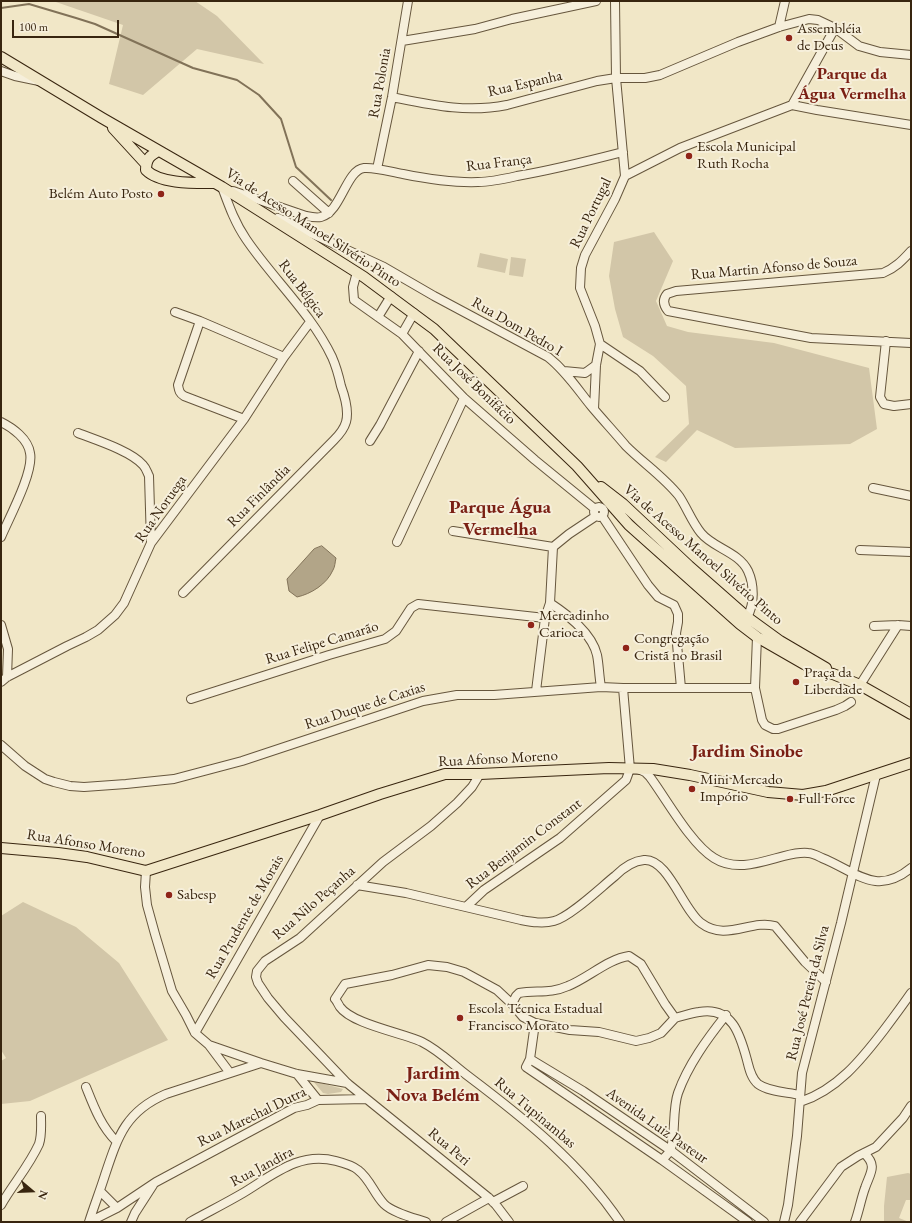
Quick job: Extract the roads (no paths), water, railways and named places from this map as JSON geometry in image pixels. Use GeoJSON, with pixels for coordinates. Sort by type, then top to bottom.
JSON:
{"type":"FeatureCollection","features":[{"type":"Feature","properties":{"kind":"main road","name":"Via de Acesso Manoel Silvério Pinto"},"geometry":{"type":"LineString","coordinates":[[1,57],[219,185],[253,208],[357,272],[414,313],[434,328],[576,466],[605,510],[689,566],[747,617],[780,641],[822,665],[833,674]]}},
{"type":"Feature","properties":{"kind":"main road"},"geometry":{"type":"LineString","coordinates":[[108,121],[146,164]]}},
{"type":"Feature","properties":{"kind":"main road"},"geometry":{"type":"LineString","coordinates":[[159,151],[152,154],[148,158],[146,170],[151,175],[156,177],[219,185]]}},
{"type":"Feature","properties":{"kind":"main road","name":"Via de Acesso Manoel Silvério Pinto"},"geometry":{"type":"LineString","coordinates":[[576,466],[605,510],[629,525],[740,624],[757,637],[804,664],[860,685],[911,714]]}},
{"type":"Feature","properties":{"kind":"main road"},"geometry":{"type":"LineString","coordinates":[[714,600],[741,619],[744,620],[747,617]]}},
{"type":"Feature","properties":{"kind":"main road","name":"Rua Afonso Moreno"},"geometry":{"type":"LineString","coordinates":[[1,848],[52,852],[87,857],[146,871],[445,774],[480,774],[609,768],[634,769],[668,771],[768,792],[803,795],[826,791],[911,763]]}},
{"type":"Feature","properties":{"kind":"street","name":"Rua Polonia"},"geometry":{"type":"LineString","coordinates":[[377,169],[392,97],[408,1]]}},
{"type":"Feature","properties":{"kind":"street"},"geometry":{"type":"LineString","coordinates":[[402,41],[475,29],[512,19],[596,1]]}},
{"type":"Feature","properties":{"kind":"street","name":"Rua Portugal"},"geometry":{"type":"LineString","coordinates":[[594,409],[596,365],[600,344],[595,326],[580,288],[585,256],[615,200],[625,176],[616,78],[615,1]]}},
{"type":"Feature","properties":{"kind":"street"},"geometry":{"type":"LineString","coordinates":[[780,27],[785,1]]}},
{"type":"Feature","properties":{"kind":"street","name":"Rua Espanha"},"geometry":{"type":"LineString","coordinates":[[392,97],[464,109],[495,107],[597,81],[616,78],[644,78],[660,75],[738,42],[809,18],[818,20],[835,28],[859,46],[880,52],[911,55]]}},
{"type":"Feature","properties":{"kind":"street"},"geometry":{"type":"LineString","coordinates":[[792,104],[835,28]]}},
{"type":"Feature","properties":{"kind":"street"},"geometry":{"type":"LineString","coordinates":[[1,71],[15,76],[40,81]]}},
{"type":"Feature","properties":{"kind":"street"},"geometry":{"type":"LineString","coordinates":[[625,176],[680,148],[792,104],[818,110],[911,125]]}},
{"type":"Feature","properties":{"kind":"street","name":"Rua França"},"geometry":{"type":"LineString","coordinates":[[377,169],[439,180],[479,182],[540,172],[623,152]]}},
{"type":"Feature","properties":{"kind":"street"},"geometry":{"type":"LineString","coordinates":[[219,185],[306,216],[322,217],[329,213],[337,203],[357,171],[362,168],[377,169]]}},
{"type":"Feature","properties":{"kind":"street"},"geometry":{"type":"LineString","coordinates":[[293,180],[329,213]]}},
{"type":"Feature","properties":{"kind":"street","name":"Rua Bélgica"},"geometry":{"type":"LineString","coordinates":[[219,185],[232,214],[246,239],[310,322],[326,346],[333,359],[344,393],[347,413]]}},
{"type":"Feature","properties":{"kind":"street","name":"Rua Dom Pedro I"},"geometry":{"type":"LineString","coordinates":[[253,208],[332,242],[384,267],[434,296],[548,357],[564,370],[594,409],[628,447],[674,491],[700,532],[707,539],[727,551],[744,565],[750,578],[753,603],[747,617]]}},
{"type":"Feature","properties":{"kind":"street","name":"Rua Martin Afonso de Souza"},"geometry":{"type":"LineString","coordinates":[[886,341],[818,339],[722,322],[668,311],[665,307],[664,301],[667,294],[676,291],[883,272],[891,270],[911,251]]}},
{"type":"Feature","properties":{"kind":"street","name":"Rua José Bonifácio"},"geometry":{"type":"LineString","coordinates":[[357,272],[353,286],[354,300],[402,334],[464,398],[541,466],[605,510],[648,585],[658,597],[674,605],[678,614],[676,633],[681,688]]}},
{"type":"Feature","properties":{"kind":"street"},"geometry":{"type":"LineString","coordinates":[[378,317],[391,296]]}},
{"type":"Feature","properties":{"kind":"street"},"geometry":{"type":"LineString","coordinates":[[175,312],[200,321],[284,357]]}},
{"type":"Feature","properties":{"kind":"street"},"geometry":{"type":"LineString","coordinates":[[402,334],[414,313]]}},
{"type":"Feature","properties":{"kind":"street"},"geometry":{"type":"LineString","coordinates":[[200,321],[178,385],[178,390],[184,396],[244,419]]}},
{"type":"Feature","properties":{"kind":"street","name":"Rua Noruega"},"geometry":{"type":"LineString","coordinates":[[4,679],[86,637],[115,615],[124,602],[151,543],[244,419],[284,357],[310,322]]}},
{"type":"Feature","properties":{"kind":"street"},"geometry":{"type":"LineString","coordinates":[[911,343],[886,341],[879,392],[884,404],[911,404]]}},
{"type":"Feature","properties":{"kind":"street"},"geometry":{"type":"LineString","coordinates":[[600,344],[640,371],[665,397]]}},
{"type":"Feature","properties":{"kind":"street"},"geometry":{"type":"LineString","coordinates":[[370,441],[419,351]]}},
{"type":"Feature","properties":{"kind":"street"},"geometry":{"type":"LineString","coordinates":[[564,370],[585,373],[596,365]]}},
{"type":"Feature","properties":{"kind":"street"},"geometry":{"type":"LineString","coordinates":[[397,542],[464,398]]}},
{"type":"Feature","properties":{"kind":"street","name":"Rua Finlândia"},"geometry":{"type":"LineString","coordinates":[[183,593],[334,440],[342,431],[346,423],[347,413]]}},
{"type":"Feature","properties":{"kind":"street"},"geometry":{"type":"LineString","coordinates":[[1,422],[16,432],[23,439],[30,452],[31,461],[14,510],[1,537]]}},
{"type":"Feature","properties":{"kind":"street"},"geometry":{"type":"LineString","coordinates":[[78,433],[131,456],[146,468],[149,476],[151,543]]}},
{"type":"Feature","properties":{"kind":"street"},"geometry":{"type":"LineString","coordinates":[[873,488],[911,496]]}},
{"type":"Feature","properties":{"kind":"street"},"geometry":{"type":"LineString","coordinates":[[536,692],[545,618],[550,603],[553,547],[569,534],[605,510]]}},
{"type":"Feature","properties":{"kind":"street"},"geometry":{"type":"LineString","coordinates":[[453,531],[553,547]]}},
{"type":"Feature","properties":{"kind":"street"},"geometry":{"type":"LineString","coordinates":[[860,550],[911,552]]}},
{"type":"Feature","properties":{"kind":"street"},"geometry":{"type":"LineString","coordinates":[[550,603],[564,612],[587,636],[597,655],[601,687]]}},
{"type":"Feature","properties":{"kind":"street","name":"Rua Felipe Camarão"},"geometry":{"type":"LineString","coordinates":[[191,699],[329,655],[385,639],[396,632],[411,608],[418,604],[545,618]]}},
{"type":"Feature","properties":{"kind":"street"},"geometry":{"type":"LineString","coordinates":[[1,625],[4,647],[4,679]]}},
{"type":"Feature","properties":{"kind":"street"},"geometry":{"type":"LineString","coordinates":[[860,685],[898,625]]}},
{"type":"Feature","properties":{"kind":"street"},"geometry":{"type":"LineString","coordinates":[[874,626],[911,626]]}},
{"type":"Feature","properties":{"kind":"street"},"geometry":{"type":"LineString","coordinates":[[757,637],[755,688],[762,720],[765,725],[773,729],[778,729],[836,710],[851,702]]}},
{"type":"Feature","properties":{"kind":"street","name":"Rua Duque de Caxias"},"geometry":{"type":"LineString","coordinates":[[1,745],[25,766],[45,779],[54,782],[70,786],[84,787],[126,784],[174,779],[235,763],[423,701],[457,696],[494,695],[601,687],[755,688]]}},
{"type":"Feature","properties":{"kind":"street"},"geometry":{"type":"LineString","coordinates":[[624,688],[634,769],[644,772],[650,777],[696,841],[715,859],[728,864],[742,866],[796,853],[809,853],[827,860],[864,879],[882,882],[896,877],[911,868]]}},
{"type":"Feature","properties":{"kind":"street","name":"Rua Benjamin Constant"},"geometry":{"type":"LineString","coordinates":[[467,906],[484,890],[560,838],[626,780],[634,769]]}},
{"type":"Feature","properties":{"kind":"street","name":"Rua Nilo Peçanha"},"geometry":{"type":"LineString","coordinates":[[366,1099],[347,1082],[284,1017],[258,983],[257,971],[265,961],[300,938],[383,862],[431,826],[457,803],[472,787],[480,774]]}},
{"type":"Feature","properties":{"kind":"street","name":"Rua José Pereira da Silva"},"geometry":{"type":"LineString","coordinates":[[783,1222],[788,1206],[798,1136],[802,1073],[853,874],[876,775]]}},
{"type":"Feature","properties":{"kind":"street","name":"Rua Prudente de Morais"},"geometry":{"type":"LineString","coordinates":[[195,1033],[320,815]]}},
{"type":"Feature","properties":{"kind":"street"},"geometry":{"type":"LineString","coordinates":[[357,885],[406,892],[521,920],[537,923],[552,922],[570,913],[622,869],[644,860],[653,862],[665,872],[686,904],[702,924],[714,929],[726,931],[765,925],[775,926],[805,962],[826,982]]}},
{"type":"Feature","properties":{"kind":"street"},"geometry":{"type":"LineString","coordinates":[[146,871],[145,887],[147,905],[172,992],[195,1033],[209,1045],[230,1074]]}},
{"type":"Feature","properties":{"kind":"street"},"geometry":{"type":"LineString","coordinates":[[675,1018],[641,964],[629,956],[620,957],[581,980],[559,990],[519,993],[512,1004],[523,1017],[535,1023],[570,1030],[599,1032],[636,1040],[649,1038],[661,1033],[675,1018],[700,1011],[726,1015],[732,1022],[737,1032],[754,1080],[767,1088],[800,1098],[811,1098],[824,1091],[850,1072],[911,993]]}},
{"type":"Feature","properties":{"kind":"street","name":"Rua Tupinambas"},"geometry":{"type":"LineString","coordinates":[[512,1004],[497,990],[464,972],[447,967],[428,965],[392,975],[345,984],[335,998],[342,1009],[356,1018],[386,1031],[422,1042],[446,1057],[545,1137],[593,1185],[620,1222]]}},
{"type":"Feature","properties":{"kind":"street"},"geometry":{"type":"LineString","coordinates":[[662,1160],[670,1150],[677,1095],[685,1077],[709,1037],[726,1015]]}},
{"type":"Feature","properties":{"kind":"street"},"geometry":{"type":"LineString","coordinates":[[530,1059],[535,1023]]}},
{"type":"Feature","properties":{"kind":"street"},"geometry":{"type":"LineString","coordinates":[[209,1045],[297,1074],[347,1082]]}},
{"type":"Feature","properties":{"kind":"street","name":"Avenida Luiz Pasteur"},"geometry":{"type":"LineString","coordinates":[[748,1222],[662,1160],[526,1067],[530,1059],[583,1091],[670,1150],[764,1222]]}},
{"type":"Feature","properties":{"kind":"street"},"geometry":{"type":"LineString","coordinates":[[89,1222],[116,1141],[126,1124],[134,1115],[154,1100],[261,1063]]}},
{"type":"Feature","properties":{"kind":"street"},"geometry":{"type":"LineString","coordinates":[[297,1074],[318,1100]]}},
{"type":"Feature","properties":{"kind":"street"},"geometry":{"type":"LineString","coordinates":[[86,1087],[96,1113],[103,1126],[116,1141]]}},
{"type":"Feature","properties":{"kind":"street","name":"Rua Marechal Dutra"},"geometry":{"type":"LineString","coordinates":[[89,1222],[117,1208],[156,1182],[294,1108],[308,1105],[318,1100],[366,1099]]}},
{"type":"Feature","properties":{"kind":"street","name":"Rua Peri"},"geometry":{"type":"LineString","coordinates":[[366,1099],[414,1136],[491,1200],[510,1222]]}},
{"type":"Feature","properties":{"kind":"street"},"geometry":{"type":"LineString","coordinates":[[783,1222],[802,1219],[841,1167],[864,1153],[876,1148],[903,1118],[911,1106]]}},
{"type":"Feature","properties":{"kind":"street"},"geometry":{"type":"LineString","coordinates":[[1,1205],[3,1195],[24,1170],[39,1143],[42,1129],[41,1116]]}},
{"type":"Feature","properties":{"kind":"street"},"geometry":{"type":"LineString","coordinates":[[855,1222],[865,1187],[872,1175],[870,1158],[864,1153]]}},
{"type":"Feature","properties":{"kind":"street","name":"Rua Jandira"},"geometry":{"type":"LineString","coordinates":[[190,1222],[243,1193],[291,1164],[317,1158],[346,1163],[356,1168],[364,1174],[384,1205],[426,1222]]}},
{"type":"Feature","properties":{"kind":"street"},"geometry":{"type":"LineString","coordinates":[[131,1222],[135,1213],[156,1182]]}},
{"type":"Feature","properties":{"kind":"street"},"geometry":{"type":"LineString","coordinates":[[446,1222],[524,1186]]}},
{"type":"Feature","properties":{"kind":"street"},"geometry":{"type":"LineString","coordinates":[[100,1191],[117,1208]]}},
{"type":"Feature","properties":{"kind":"waterway"},"geometry":{"type":"LineString","coordinates":[[1,8],[29,4],[76,18],[95,24],[193,68],[237,80],[259,95],[281,119],[296,167],[331,200]]}},
{"type":"Feature","properties":{"kind":"place","name":"Assembléia de Deus"},"geometry":{"type":"Point","coordinates":[789,38]}},
{"type":"Feature","properties":{"kind":"place","name":"Escola Municipal Ruth Rocha"},"geometry":{"type":"Point","coordinates":[689,156]}},
{"type":"Feature","properties":{"kind":"place","name":"Belém Auto Posto"},"geometry":{"type":"Point","coordinates":[161,194]}},
{"type":"Feature","properties":{"kind":"place","name":"Mercadinho Carioca"},"geometry":{"type":"Point","coordinates":[531,625]}},
{"type":"Feature","properties":{"kind":"place","name":"Congregação Cristã no Brasil"},"geometry":{"type":"Point","coordinates":[626,648]}},
{"type":"Feature","properties":{"kind":"place","name":"Praça da Liberdade"},"geometry":{"type":"Point","coordinates":[796,682]}},
{"type":"Feature","properties":{"kind":"place","name":"Mini Mercado Impório"},"geometry":{"type":"Point","coordinates":[692,789]}},
{"type":"Feature","properties":{"kind":"place","name":"Full Force"},"geometry":{"type":"Point","coordinates":[790,799]}},
{"type":"Feature","properties":{"kind":"place","name":"Sabesp"},"geometry":{"type":"Point","coordinates":[169,895]}},
{"type":"Feature","properties":{"kind":"place","name":"Escola Técnica Estadual Francisco Morato"},"geometry":{"type":"Point","coordinates":[460,1018]}},
{"type":"Feature","properties":{"kind":"district","name":"Parque da Água Vermelha"},"geometry":{"type":"Point","coordinates":[852,84]}},
{"type":"Feature","properties":{"kind":"district","name":"Parque Água Vermelha"},"geometry":{"type":"Point","coordinates":[500,519]}},
{"type":"Feature","properties":{"kind":"district","name":"Jardim Sinobe"},"geometry":{"type":"Point","coordinates":[747,752]}},
{"type":"Feature","properties":{"kind":"district","name":"Jardim Nova Belém"},"geometry":{"type":"Point","coordinates":[433,1085]}}]}
